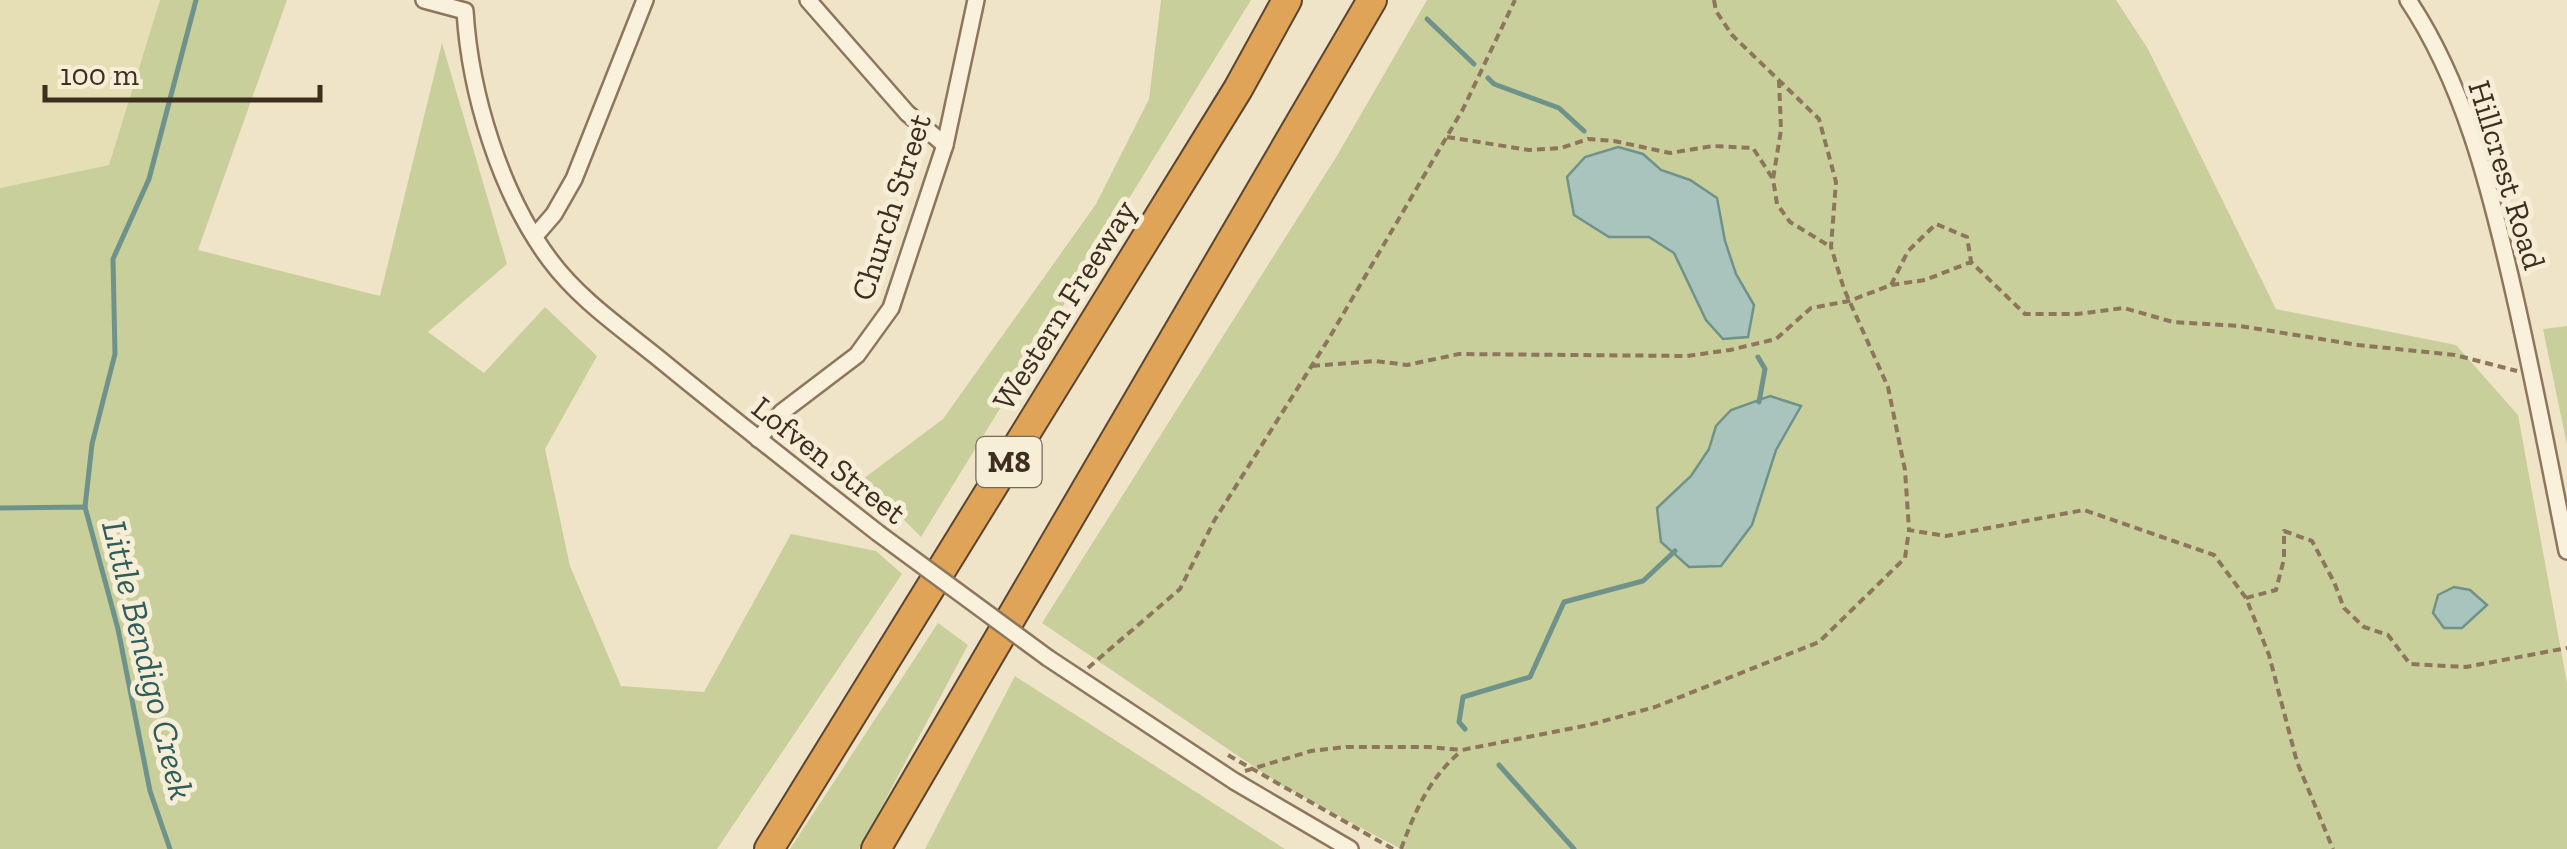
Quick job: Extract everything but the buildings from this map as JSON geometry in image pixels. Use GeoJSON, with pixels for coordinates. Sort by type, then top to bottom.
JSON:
{"type":"FeatureCollection","features":[{"type":"Feature","properties":{"kind":"highway","name":"Western Freeway"},"geometry":{"type":"LineString","coordinates":[[770,849],[1238,89],[1288,0]]}},
{"type":"Feature","properties":{"kind":"highway","name":"M8"},"geometry":{"type":"LineString","coordinates":[[876,849],[1372,0]]}},
{"type":"Feature","properties":{"kind":"street","name":"Lofven Street"},"geometry":{"type":"LineString","coordinates":[[424,0],[465,5],[469,56],[486,126],[504,176],[548,257],[578,292],[878,533],[1048,658],[1234,781],[1350,849]]}},
{"type":"Feature","properties":{"kind":"street"},"geometry":{"type":"LineString","coordinates":[[535,236],[554,214],[574,180],[645,0]]}},
{"type":"Feature","properties":{"kind":"street"},"geometry":{"type":"LineString","coordinates":[[808,0],[907,113],[945,145]]}},
{"type":"Feature","properties":{"kind":"street","name":"Church Street"},"geometry":{"type":"LineString","coordinates":[[758,439],[782,412],[857,355],[896,296],[945,145],[976,0]]}},
{"type":"Feature","properties":{"kind":"street","name":"Hillcrest Road"},"geometry":{"type":"LineString","coordinates":[[2408,0],[2437,53],[2484,174],[2533,376],[2567,550]]}},
{"type":"Feature","properties":{"kind":"path"},"geometry":{"type":"LineString","coordinates":[[1080,680],[1107,648],[1180,590],[1214,521],[1312,366],[1447,136],[1515,0]]}},
{"type":"Feature","properties":{"kind":"path"},"geometry":{"type":"LineString","coordinates":[[1234,781],[1248,768],[1310,752],[1346,747],[1462,750],[1656,707],[1818,642],[1905,558],[1909,530],[1905,470],[1888,387],[1850,302],[1831,247],[1836,182],[1819,119],[1732,35],[1714,0]]}},
{"type":"Feature","properties":{"kind":"path"},"geometry":{"type":"LineString","coordinates":[[1779,80],[1781,130],[1773,179],[1777,204],[1790,222],[1831,247]]}},
{"type":"Feature","properties":{"kind":"path"},"geometry":{"type":"LineString","coordinates":[[1447,136],[1529,150],[1561,148],[1588,139],[1670,152],[1713,146],[1753,148],[1773,179]]}},
{"type":"Feature","properties":{"kind":"path"},"geometry":{"type":"LineString","coordinates":[[1890,284],[1908,251],[1936,224],[1967,237],[1971,262],[2025,314],[2077,314],[2124,308],[2172,322],[2240,326],[2455,355],[2533,376]]}},
{"type":"Feature","properties":{"kind":"path"},"geometry":{"type":"LineString","coordinates":[[1312,366],[1375,361],[1406,365],[1460,354],[1687,356],[1730,350],[1776,339],[1812,308],[1850,302],[1890,284],[1924,280],[1971,262]]}},
{"type":"Feature","properties":{"kind":"path"},"geometry":{"type":"LineString","coordinates":[[1909,530],[1946,536],[2084,510],[2214,555],[2246,598],[2270,655],[2297,762],[2333,849]]}},
{"type":"Feature","properties":{"kind":"path"},"geometry":{"type":"LineString","coordinates":[[2246,598],[2276,590],[2284,559],[2284,530],[2312,541],[2344,608],[2364,626],[2388,635],[2410,664],[2466,666],[2567,648]]}},
{"type":"Feature","properties":{"kind":"path"},"geometry":{"type":"LineString","coordinates":[[1214,747],[1394,849]]}},
{"type":"Feature","properties":{"kind":"path"},"geometry":{"type":"LineString","coordinates":[[1402,849],[1424,794],[1440,770],[1462,750]]}},
{"type":"Feature","properties":{"kind":"shaded area"},"geometry":{"type":"Polygon","coordinates":[[[0,0],[160,0],[109,165],[0,188],[0,0]]]}},
{"type":"Feature","properties":{"kind":"green space"},"geometry":{"type":"Polygon","coordinates":[[[160,0],[287,0],[198,250],[380,296],[442,43],[507,264],[428,332],[484,373],[545,307],[597,356],[545,449],[570,566],[621,686],[704,692],[791,534],[876,551],[902,574],[717,849],[0,849],[0,188],[109,165],[160,0]]]}},
{"type":"Feature","properties":{"kind":"green space"},"geometry":{"type":"Polygon","coordinates":[[[1161,0],[1251,0],[921,537],[863,479],[943,419],[1096,204],[1149,99],[1161,0]]]}},
{"type":"Feature","properties":{"kind":"green space"},"geometry":{"type":"Polygon","coordinates":[[[1427,0],[2116,0],[2148,49],[2276,309],[2456,345],[2518,415],[2567,683],[2567,849],[1401,849],[1284,787],[1042,623],[1338,154],[1427,0]]]}},
{"type":"Feature","properties":{"kind":"green space"},"geometry":{"type":"Polygon","coordinates":[[[2567,326],[2567,445],[2543,329],[2567,326]]]}},
{"type":"Feature","properties":{"kind":"green space"},"geometry":{"type":"Polygon","coordinates":[[[938,623],[968,645],[859,849],[790,849],[938,623]]]}},
{"type":"Feature","properties":{"kind":"green space"},"geometry":{"type":"Polygon","coordinates":[[[1015,676],[1285,849],[925,849],[1015,676]]]}},
{"type":"Feature","properties":{"kind":"water"},"geometry":{"type":"Polygon","coordinates":[[[1618,147],[1643,154],[1661,170],[1690,180],[1717,198],[1736,274],[1754,305],[1748,337],[1723,339],[1706,320],[1674,253],[1649,237],[1609,237],[1574,215],[1567,177],[1585,157],[1618,147]]]}},
{"type":"Feature","properties":{"kind":"water"},"geometry":{"type":"Polygon","coordinates":[[[1770,396],[1801,406],[1776,450],[1752,525],[1721,566],[1689,567],[1661,542],[1657,508],[1691,476],[1709,449],[1716,426],[1731,410],[1770,396]]]}},
{"type":"Feature","properties":{"kind":"water"},"geometry":{"type":"Polygon","coordinates":[[[2454,587],[2470,590],[2487,605],[2462,628],[2444,628],[2433,613],[2438,595],[2454,587]]]}},
{"type":"Feature","properties":{"kind":"waterway"},"geometry":{"type":"LineString","coordinates":[[85,507],[92,444],[115,354],[113,259],[149,179],[196,0]]}},
{"type":"Feature","properties":{"kind":"waterway"},"geometry":{"type":"LineString","coordinates":[[1427,19],[1474,64]]}},
{"type":"Feature","properties":{"kind":"waterway"},"geometry":{"type":"LineString","coordinates":[[1488,78],[1494,84],[1559,108],[1584,131]]}},
{"type":"Feature","properties":{"kind":"waterway"},"geometry":{"type":"LineString","coordinates":[[1758,357],[1765,369],[1759,402]]}},
{"type":"Feature","properties":{"kind":"waterway","name":"Little Bendigo Creek"},"geometry":{"type":"LineString","coordinates":[[0,508],[85,507],[118,629],[150,791],[170,849]]}},
{"type":"Feature","properties":{"kind":"waterway"},"geometry":{"type":"LineString","coordinates":[[1465,729],[1459,722],[1463,697],[1530,677],[1564,602],[1643,581],[1675,551]]}},
{"type":"Feature","properties":{"kind":"waterway"},"geometry":{"type":"LineString","coordinates":[[1499,765],[1574,849]]}}]}
